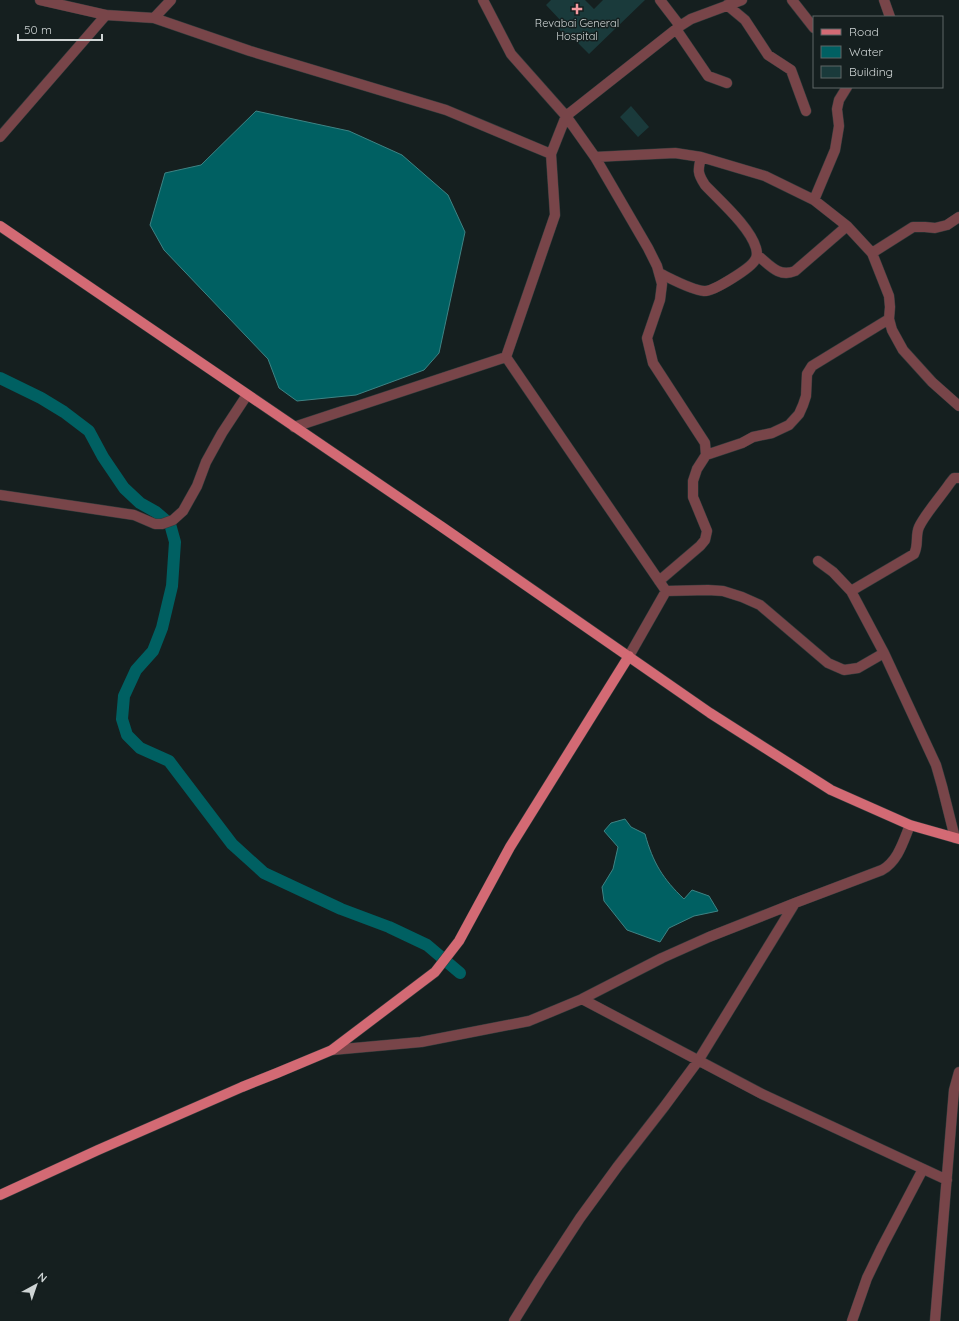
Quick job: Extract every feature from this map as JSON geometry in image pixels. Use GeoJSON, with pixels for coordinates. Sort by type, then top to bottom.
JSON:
{"type":"FeatureCollection","features":[{"type":"Feature","properties":{"kind":"main road"},"geometry":{"type":"LineString","coordinates":[[0,226],[710,713],[830,790],[910,825],[957,839]]}},
{"type":"Feature","properties":{"kind":"main road"},"geometry":{"type":"LineString","coordinates":[[0,1195],[119,1140],[332,1050],[435,972],[459,941],[510,847],[629,656]]}},
{"type":"Feature","properties":{"kind":"street"},"geometry":{"type":"LineString","coordinates":[[40,0],[106,15],[154,18],[250,51],[446,110],[551,154]]}},
{"type":"Feature","properties":{"kind":"street"},"geometry":{"type":"LineString","coordinates":[[154,18],[172,0]]}},
{"type":"Feature","properties":{"kind":"street"},"geometry":{"type":"LineString","coordinates":[[483,0],[511,54],[566,116],[595,157],[657,266],[662,284],[660,300],[647,338],[653,363],[705,443],[706,455],[697,469],[693,481],[693,497],[707,531],[705,540],[700,546],[659,581]]}},
{"type":"Feature","properties":{"kind":"street"},"geometry":{"type":"LineString","coordinates":[[660,0],[708,76],[727,83]]}},
{"type":"Feature","properties":{"kind":"street"},"geometry":{"type":"LineString","coordinates":[[506,357],[555,215],[551,154],[566,116],[678,28],[692,19],[742,0]]}},
{"type":"Feature","properties":{"kind":"street"},"geometry":{"type":"LineString","coordinates":[[792,0],[813,27]]}},
{"type":"Feature","properties":{"kind":"street"},"geometry":{"type":"LineString","coordinates":[[884,0],[890,16]]}},
{"type":"Feature","properties":{"kind":"street"},"geometry":{"type":"LineString","coordinates":[[727,5],[745,20],[768,55],[791,70],[806,111]]}},
{"type":"Feature","properties":{"kind":"street"},"geometry":{"type":"LineString","coordinates":[[0,137],[106,15]]}},
{"type":"Feature","properties":{"kind":"street"},"geometry":{"type":"LineString","coordinates":[[814,200],[835,150],[839,126],[837,109],[839,100],[846,88]]}},
{"type":"Feature","properties":{"kind":"street"},"geometry":{"type":"LineString","coordinates":[[595,157],[675,153],[701,157],[765,176],[814,200],[846,226],[872,253],[889,296],[889,319],[892,330],[903,350],[932,382],[959,406]]}},
{"type":"Feature","properties":{"kind":"street"},"geometry":{"type":"LineString","coordinates":[[659,273],[706,292],[750,266],[756,260],[757,255],[752,238],[747,230],[704,185],[700,178],[698,172],[701,157]]}},
{"type":"Feature","properties":{"kind":"street"},"geometry":{"type":"LineString","coordinates":[[872,253],[913,227],[935,228],[947,226],[959,218]]}},
{"type":"Feature","properties":{"kind":"street"},"geometry":{"type":"LineString","coordinates":[[757,255],[776,270],[788,273],[795,271],[846,226]]}},
{"type":"Feature","properties":{"kind":"street"},"geometry":{"type":"LineString","coordinates":[[706,455],[742,443],[753,437],[772,433],[789,425],[799,414],[803,405],[806,396],[807,374],[812,366],[889,319]]}},
{"type":"Feature","properties":{"kind":"street"},"geometry":{"type":"LineString","coordinates":[[294,427],[506,357]]}},
{"type":"Feature","properties":{"kind":"street"},"geometry":{"type":"LineString","coordinates":[[506,357],[666,591]]}},
{"type":"Feature","properties":{"kind":"street"},"geometry":{"type":"LineString","coordinates":[[0,496],[134,515],[155,524],[162,524],[173,520],[183,511],[197,486],[206,462],[222,433],[247,395]]}},
{"type":"Feature","properties":{"kind":"street"},"geometry":{"type":"LineString","coordinates":[[851,590],[914,554],[918,547],[916,539],[920,526],[954,478],[959,478]]}},
{"type":"Feature","properties":{"kind":"street"},"geometry":{"type":"LineString","coordinates":[[818,561],[833,572],[851,590],[884,653],[936,765],[957,839]]}},
{"type":"Feature","properties":{"kind":"street"},"geometry":{"type":"LineString","coordinates":[[629,656],[666,591]]}},
{"type":"Feature","properties":{"kind":"street"},"geometry":{"type":"LineString","coordinates":[[666,591],[723,591],[742,597],[760,605],[828,663],[844,670],[858,668],[884,653]]}},
{"type":"Feature","properties":{"kind":"street"},"geometry":{"type":"LineString","coordinates":[[332,1050],[421,1042],[529,1022],[582,999],[662,958],[749,920],[890,866],[898,854],[910,825]]}},
{"type":"Feature","properties":{"kind":"street"},"geometry":{"type":"LineString","coordinates":[[514,1321],[540,1278],[580,1218],[664,1108],[698,1060],[795,902]]}},
{"type":"Feature","properties":{"kind":"street"},"geometry":{"type":"LineString","coordinates":[[582,999],[762,1094],[947,1180]]}},
{"type":"Feature","properties":{"kind":"street"},"geometry":{"type":"LineString","coordinates":[[935,1321],[954,1090],[959,1072]]}},
{"type":"Feature","properties":{"kind":"street"},"geometry":{"type":"LineString","coordinates":[[852,1321],[866,1278],[923,1169]]}},
{"type":"Feature","properties":{"kind":"water"},"geometry":{"type":"Polygon","coordinates":[[[256,111],[349,131],[402,155],[448,195],[465,232],[439,353],[424,370],[356,395],[297,401],[279,388],[268,359],[164,250],[150,225],[165,173],[201,165],[256,111]]]}},
{"type":"Feature","properties":{"kind":"water"},"geometry":{"type":"Polygon","coordinates":[[[625,819],[631,827],[645,834],[655,862],[670,884],[684,899],[692,890],[709,896],[718,911],[694,916],[669,928],[660,942],[627,930],[604,901],[602,887],[613,869],[618,847],[604,831],[611,823],[625,819]]]}},
{"type":"Feature","properties":{"kind":"building"},"geometry":{"type":"Polygon","coordinates":[[[551,0],[585,0],[594,9],[603,0],[645,0],[589,54],[573,38],[570,41],[558,28],[563,23],[546,5],[551,0]]]}},
{"type":"Feature","properties":{"kind":"building"},"geometry":{"type":"Polygon","coordinates":[[[631,106],[649,127],[638,137],[620,117],[631,106]]]}},
{"type":"Feature","properties":{"kind":"waterway"},"geometry":{"type":"LineString","coordinates":[[0,378],[41,398],[64,412],[89,431],[103,457],[124,488],[140,503],[156,512],[170,524],[175,542],[172,586],[162,628],[153,651],[136,670],[124,696],[122,719],[127,735],[140,748],[169,761],[232,844],[264,873],[341,909],[389,927],[427,945],[460,973]]}},
{"type":"Feature","properties":{"kind":"place","name":"Revabai General Hospital"},"geometry":{"type":"Point","coordinates":[577,9]}}]}
